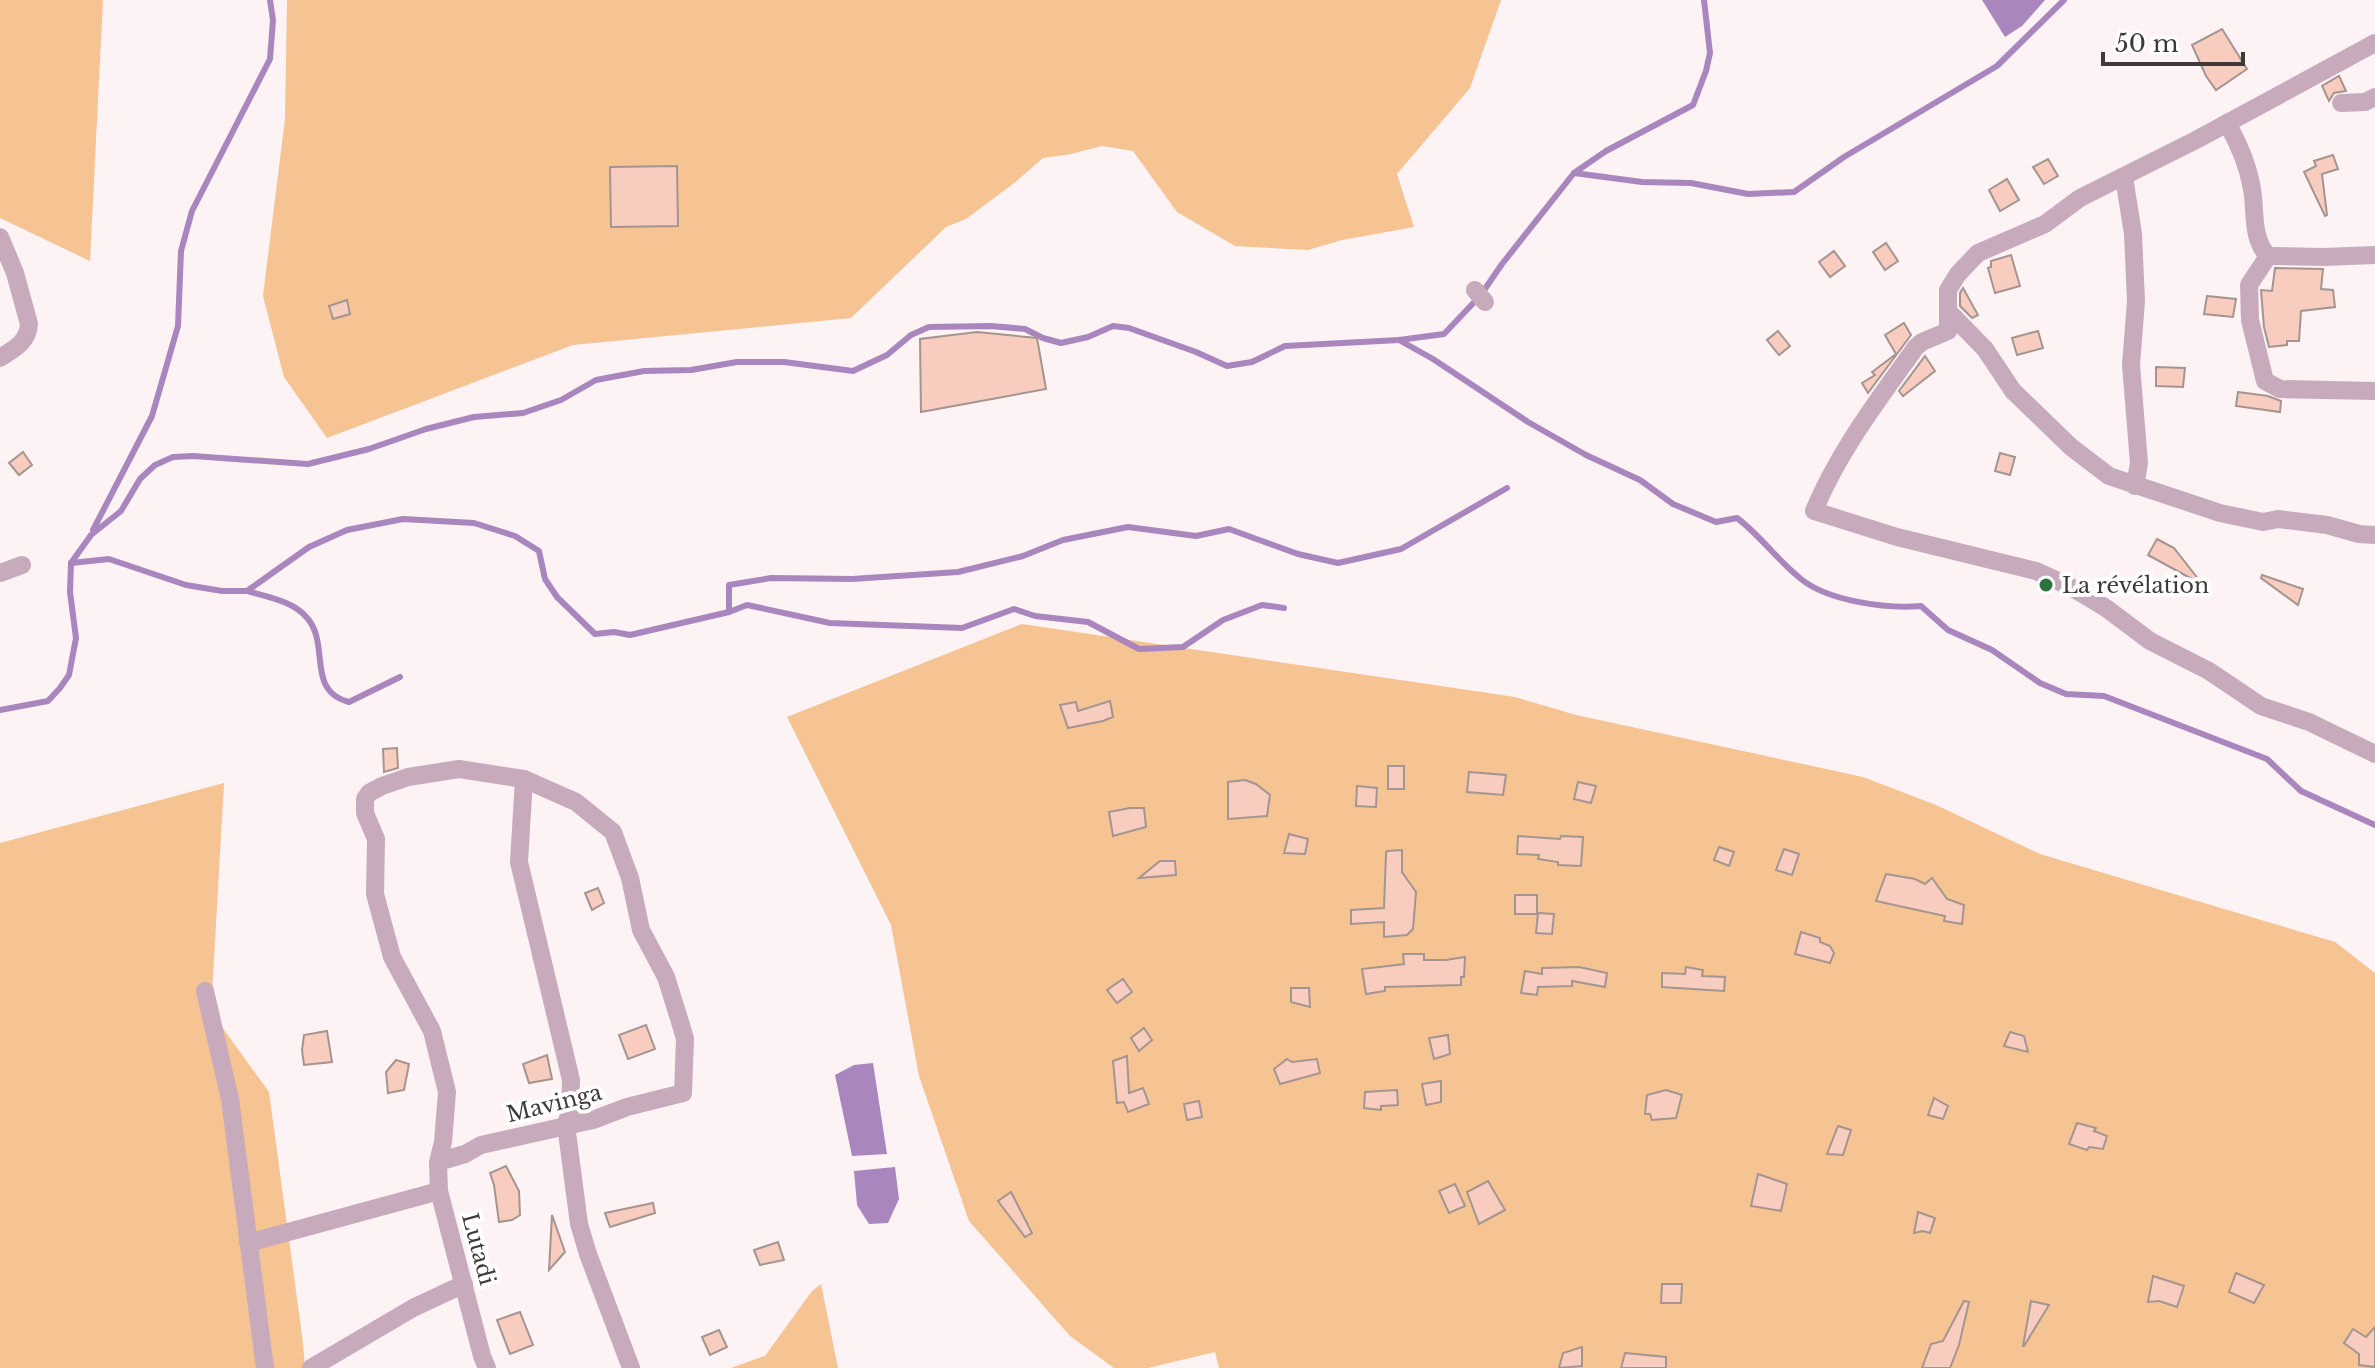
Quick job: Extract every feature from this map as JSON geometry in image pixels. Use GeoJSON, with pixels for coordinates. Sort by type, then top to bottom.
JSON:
{"type":"FeatureCollection","features":[{"type":"Feature","properties":{"kind":"street"},"geometry":{"type":"LineString","coordinates":[[2375,43],[2080,198],[2045,224],[1978,253],[1948,290],[1948,331],[1916,347],[1852,441],[1814,511],[1897,537],[2036,571],[2071,587],[2106,608],[2150,641],[2209,671],[2261,706],[2309,722],[2375,754]]}},
{"type":"Feature","properties":{"kind":"street"},"geometry":{"type":"LineString","coordinates":[[2341,103],[2365,102],[2375,97]]}},
{"type":"Feature","properties":{"kind":"street"},"geometry":{"type":"LineString","coordinates":[[2227,123],[2244,156],[2253,191],[2255,224],[2261,248],[2268,256],[2375,255]]}},
{"type":"Feature","properties":{"kind":"street"},"geometry":{"type":"LineString","coordinates":[[2124,177],[2133,234],[2136,301],[2131,365],[2139,463],[2135,486]]}},
{"type":"Feature","properties":{"kind":"street"},"geometry":{"type":"LineString","coordinates":[[0,237],[15,273],[29,324],[29,330],[20,344],[0,358]]}},
{"type":"Feature","properties":{"kind":"street"},"geometry":{"type":"LineString","coordinates":[[2268,256],[2249,285],[2250,320],[2265,381],[2280,389],[2375,391]]}},
{"type":"Feature","properties":{"kind":"street"},"geometry":{"type":"LineString","coordinates":[[1949,312],[1985,349],[2013,391],[2071,447],[2109,476],[2220,513],[2263,522],[2278,519],[2375,535]]}},
{"type":"Feature","properties":{"kind":"street"},"geometry":{"type":"LineString","coordinates":[[0,573],[22,565]]}},
{"type":"Feature","properties":{"kind":"street","name":"Lutadi"},"geometry":{"type":"LineString","coordinates":[[487,1368],[439,1191],[438,1162],[443,1142],[447,1092],[432,1031],[392,957],[375,894],[376,839],[365,813],[365,799],[382,786],[408,777],[459,769],[524,779]]}},
{"type":"Feature","properties":{"kind":"street"},"geometry":{"type":"LineString","coordinates":[[524,779],[519,862],[571,1080],[570,1111],[566,1125],[579,1224],[631,1368]]}},
{"type":"Feature","properties":{"kind":"street","name":"Mavinga"},"geometry":{"type":"LineString","coordinates":[[438,1162],[465,1154],[481,1145],[593,1120],[627,1107],[683,1093],[685,1039],[666,977],[641,930],[630,878],[613,832],[576,802],[524,779]]}},
{"type":"Feature","properties":{"kind":"street"},"geometry":{"type":"LineString","coordinates":[[205,991],[230,1099],[265,1368]]}},
{"type":"Feature","properties":{"kind":"street"},"geometry":{"type":"LineString","coordinates":[[248,1243],[439,1191]]}},
{"type":"Feature","properties":{"kind":"street"},"geometry":{"type":"LineString","coordinates":[[311,1368],[413,1308],[464,1284]]}},
{"type":"Feature","properties":{"kind":"shaded area"},"geometry":{"type":"Polygon","coordinates":[[[0,0],[103,0],[90,261],[0,218],[0,0]]]}},
{"type":"Feature","properties":{"kind":"shaded area"},"geometry":{"type":"Polygon","coordinates":[[[287,0],[1501,0],[1470,88],[1397,174],[1414,227],[1342,240],[1308,250],[1235,246],[1177,212],[1133,151],[1102,146],[1043,158],[966,219],[946,227],[851,318],[573,345],[327,438],[284,377],[263,296],[285,119],[287,0]]]}},
{"type":"Feature","properties":{"kind":"shaded area"},"geometry":{"type":"Polygon","coordinates":[[[1982,0],[2045,0],[2022,26],[2005,37],[1982,0]]]}},
{"type":"Feature","properties":{"kind":"shaded area"},"geometry":{"type":"Polygon","coordinates":[[[1022,624],[1515,697],[1576,715],[1863,777],[1936,805],[2040,854],[2335,942],[2375,973],[2375,1368],[1219,1368],[1215,1352],[1148,1368],[1114,1368],[1070,1336],[969,1221],[919,1076],[891,925],[787,717],[1022,624]]]}},
{"type":"Feature","properties":{"kind":"shaded area"},"geometry":{"type":"Polygon","coordinates":[[[224,783],[211,1012],[269,1092],[305,1368],[0,1368],[0,843],[224,783]]]}},
{"type":"Feature","properties":{"kind":"shaded area"},"geometry":{"type":"Polygon","coordinates":[[[873,1063],[887,1154],[852,1156],[835,1075],[854,1065],[873,1063]]]}},
{"type":"Feature","properties":{"kind":"shaded area"},"geometry":{"type":"Polygon","coordinates":[[[895,1167],[899,1199],[888,1223],[869,1224],[857,1205],[854,1171],[895,1167]]]}},
{"type":"Feature","properties":{"kind":"shaded area"},"geometry":{"type":"Polygon","coordinates":[[[821,1284],[838,1368],[731,1368],[765,1356],[812,1291],[821,1284]]]}},
{"type":"Feature","properties":{"kind":"building"},"geometry":{"type":"Polygon","coordinates":[[[2222,29],[2247,69],[2216,90],[2192,45],[2222,29]]]}},
{"type":"Feature","properties":{"kind":"building"},"geometry":{"type":"Polygon","coordinates":[[[2339,76],[2346,91],[2334,93],[2329,101],[2322,86],[2339,76]]]}},
{"type":"Feature","properties":{"kind":"building"},"geometry":{"type":"Polygon","coordinates":[[[2333,155],[2338,169],[2322,174],[2325,216],[2304,172],[2316,166],[2314,161],[2333,155]]]}},
{"type":"Feature","properties":{"kind":"building"},"geometry":{"type":"Polygon","coordinates":[[[2048,159],[2058,176],[2044,184],[2033,167],[2048,159]]]}},
{"type":"Feature","properties":{"kind":"building"},"geometry":{"type":"Polygon","coordinates":[[[677,166],[678,226],[611,227],[610,167],[677,166]]]}},
{"type":"Feature","properties":{"kind":"building"},"geometry":{"type":"Polygon","coordinates":[[[2007,179],[2019,200],[2000,211],[1989,190],[2007,179]]]}},
{"type":"Feature","properties":{"kind":"building"},"geometry":{"type":"Polygon","coordinates":[[[1886,243],[1898,261],[1885,270],[1873,252],[1886,243]]]}},
{"type":"Feature","properties":{"kind":"building"},"geometry":{"type":"Polygon","coordinates":[[[1834,251],[1845,266],[1830,277],[1819,262],[1834,251]]]}},
{"type":"Feature","properties":{"kind":"building"},"geometry":{"type":"Polygon","coordinates":[[[2011,255],[2020,286],[1995,293],[1988,268],[1991,261],[2011,255]]]}},
{"type":"Feature","properties":{"kind":"building"},"geometry":{"type":"Polygon","coordinates":[[[2275,268],[2323,269],[2321,289],[2333,290],[2335,307],[2301,311],[2299,341],[2269,347],[2261,290],[2272,291],[2275,268]]]}},
{"type":"Feature","properties":{"kind":"building"},"geometry":{"type":"Polygon","coordinates":[[[1963,288],[1978,315],[1972,318],[1960,306],[1963,288]]]}},
{"type":"Feature","properties":{"kind":"building"},"geometry":{"type":"Polygon","coordinates":[[[2207,296],[2236,299],[2233,317],[2204,314],[2207,296]]]}},
{"type":"Feature","properties":{"kind":"building"},"geometry":{"type":"Polygon","coordinates":[[[347,300],[350,314],[333,319],[329,306],[347,300]]]}},
{"type":"Feature","properties":{"kind":"building"},"geometry":{"type":"Polygon","coordinates":[[[1904,323],[1911,335],[1868,393],[1862,383],[1896,354],[1885,335],[1904,323]]]}},
{"type":"Feature","properties":{"kind":"building"},"geometry":{"type":"Polygon","coordinates":[[[1778,331],[1790,346],[1779,355],[1767,340],[1778,331]]]}},
{"type":"Feature","properties":{"kind":"building"},"geometry":{"type":"Polygon","coordinates":[[[2038,331],[2043,348],[2017,355],[2012,338],[2038,331]]]}},
{"type":"Feature","properties":{"kind":"building"},"geometry":{"type":"Polygon","coordinates":[[[977,332],[1037,338],[1046,389],[921,412],[920,339],[977,332]]]}},
{"type":"Feature","properties":{"kind":"building"},"geometry":{"type":"Polygon","coordinates":[[[1925,356],[1935,371],[1903,396],[1899,391],[1925,356]]]}},
{"type":"Feature","properties":{"kind":"building"},"geometry":{"type":"Polygon","coordinates":[[[2156,367],[2185,368],[2183,387],[2156,386],[2156,367]]]}},
{"type":"Feature","properties":{"kind":"building"},"geometry":{"type":"Polygon","coordinates":[[[2238,392],[2281,401],[2280,412],[2236,406],[2238,392]]]}},
{"type":"Feature","properties":{"kind":"building"},"geometry":{"type":"Polygon","coordinates":[[[23,452],[32,465],[19,475],[9,463],[23,452]]]}},
{"type":"Feature","properties":{"kind":"building"},"geometry":{"type":"Polygon","coordinates":[[[2000,453],[2015,457],[2010,475],[1995,471],[2000,453]]]}},
{"type":"Feature","properties":{"kind":"building"},"geometry":{"type":"Polygon","coordinates":[[[2157,539],[2174,548],[2203,585],[2148,555],[2157,539]]]}},
{"type":"Feature","properties":{"kind":"building"},"geometry":{"type":"Polygon","coordinates":[[[2262,575],[2303,589],[2298,605],[2261,578],[2262,575]]]}},
{"type":"Feature","properties":{"kind":"building"},"geometry":{"type":"Polygon","coordinates":[[[1110,701],[1113,717],[1068,728],[1060,705],[1076,702],[1078,711],[1110,701]]]}},
{"type":"Feature","properties":{"kind":"building"},"geometry":{"type":"Polygon","coordinates":[[[397,748],[398,768],[384,772],[383,749],[397,748]]]}},
{"type":"Feature","properties":{"kind":"building"},"geometry":{"type":"Polygon","coordinates":[[[1388,766],[1404,766],[1404,789],[1388,789],[1388,766]]]}},
{"type":"Feature","properties":{"kind":"building"},"geometry":{"type":"Polygon","coordinates":[[[1469,772],[1506,775],[1503,795],[1467,792],[1469,772]]]}},
{"type":"Feature","properties":{"kind":"building"},"geometry":{"type":"Polygon","coordinates":[[[1245,780],[1270,795],[1267,816],[1228,819],[1228,782],[1245,780]]]}},
{"type":"Feature","properties":{"kind":"building"},"geometry":{"type":"Polygon","coordinates":[[[1578,782],[1596,786],[1591,803],[1574,799],[1578,782]]]}},
{"type":"Feature","properties":{"kind":"building"},"geometry":{"type":"Polygon","coordinates":[[[1357,786],[1377,788],[1376,807],[1356,806],[1357,786]]]}},
{"type":"Feature","properties":{"kind":"building"},"geometry":{"type":"Polygon","coordinates":[[[1144,808],[1146,827],[1113,836],[1109,812],[1144,808]]]}},
{"type":"Feature","properties":{"kind":"building"},"geometry":{"type":"Polygon","coordinates":[[[1289,834],[1308,839],[1305,854],[1284,853],[1289,834]]]}},
{"type":"Feature","properties":{"kind":"building"},"geometry":{"type":"Polygon","coordinates":[[[1518,836],[1583,837],[1581,866],[1558,865],[1558,862],[1538,859],[1539,855],[1517,854],[1518,836]]]}},
{"type":"Feature","properties":{"kind":"building"},"geometry":{"type":"Polygon","coordinates":[[[1719,847],[1734,852],[1729,866],[1714,860],[1719,847]]]}},
{"type":"Feature","properties":{"kind":"building"},"geometry":{"type":"Polygon","coordinates":[[[1784,849],[1799,854],[1792,875],[1776,870],[1784,849]]]}},
{"type":"Feature","properties":{"kind":"building"},"geometry":{"type":"Polygon","coordinates":[[[1402,850],[1402,872],[1416,892],[1413,929],[1407,935],[1384,937],[1384,922],[1351,924],[1351,910],[1384,908],[1386,853],[1402,850]]]}},
{"type":"Feature","properties":{"kind":"building"},"geometry":{"type":"Polygon","coordinates":[[[1160,861],[1175,861],[1176,875],[1139,878],[1160,861]]]}},
{"type":"Feature","properties":{"kind":"building"},"geometry":{"type":"Polygon","coordinates":[[[1886,874],[1925,884],[1932,878],[1947,899],[1964,905],[1962,924],[1944,921],[1945,916],[1876,901],[1886,874]]]}},
{"type":"Feature","properties":{"kind":"building"},"geometry":{"type":"Polygon","coordinates":[[[598,888],[604,903],[592,910],[585,893],[598,888]]]}},
{"type":"Feature","properties":{"kind":"building"},"geometry":{"type":"Polygon","coordinates":[[[1515,895],[1537,895],[1537,914],[1515,914],[1515,895]]]}},
{"type":"Feature","properties":{"kind":"building"},"geometry":{"type":"Polygon","coordinates":[[[1538,913],[1554,914],[1552,934],[1536,933],[1538,913]]]}},
{"type":"Feature","properties":{"kind":"building"},"geometry":{"type":"Polygon","coordinates":[[[1801,932],[1820,938],[1820,942],[1830,946],[1834,953],[1830,963],[1795,954],[1801,932]]]}},
{"type":"Feature","properties":{"kind":"building"},"geometry":{"type":"Polygon","coordinates":[[[1403,954],[1424,954],[1424,960],[1465,957],[1461,985],[1385,987],[1385,991],[1366,994],[1362,969],[1404,964],[1403,954]]]}},
{"type":"Feature","properties":{"kind":"building"},"geometry":{"type":"Polygon","coordinates":[[[1579,967],[1607,973],[1605,987],[1572,981],[1572,986],[1538,987],[1537,995],[1521,993],[1525,971],[1542,974],[1542,968],[1579,967]]]}},
{"type":"Feature","properties":{"kind":"building"},"geometry":{"type":"Polygon","coordinates":[[[1686,967],[1703,970],[1702,976],[1725,977],[1724,991],[1662,987],[1662,973],[1685,974],[1686,967]]]}},
{"type":"Feature","properties":{"kind":"building"},"geometry":{"type":"Polygon","coordinates":[[[1123,979],[1132,992],[1117,1003],[1107,990],[1123,979]]]}},
{"type":"Feature","properties":{"kind":"building"},"geometry":{"type":"Polygon","coordinates":[[[1291,988],[1309,988],[1310,1007],[1291,1002],[1291,988]]]}},
{"type":"Feature","properties":{"kind":"building"},"geometry":{"type":"Polygon","coordinates":[[[646,1025],[655,1049],[628,1059],[619,1035],[646,1025]]]}},
{"type":"Feature","properties":{"kind":"building"},"geometry":{"type":"Polygon","coordinates":[[[1144,1028],[1152,1040],[1139,1051],[1131,1038],[1144,1028]]]}},
{"type":"Feature","properties":{"kind":"building"},"geometry":{"type":"Polygon","coordinates":[[[327,1031],[332,1062],[304,1065],[304,1035],[327,1031]]]}},
{"type":"Feature","properties":{"kind":"building"},"geometry":{"type":"Polygon","coordinates":[[[2010,1032],[2024,1036],[2028,1052],[2004,1046],[2010,1032]]]}},
{"type":"Feature","properties":{"kind":"building"},"geometry":{"type":"Polygon","coordinates":[[[1448,1035],[1450,1054],[1434,1059],[1429,1038],[1448,1035]]]}},
{"type":"Feature","properties":{"kind":"building"},"geometry":{"type":"Polygon","coordinates":[[[547,1055],[552,1079],[529,1083],[523,1064],[547,1055]]]}},
{"type":"Feature","properties":{"kind":"building"},"geometry":{"type":"Polygon","coordinates":[[[1127,1056],[1129,1093],[1143,1088],[1149,1104],[1128,1112],[1124,1102],[1117,1103],[1113,1061],[1127,1056]]]}},
{"type":"Feature","properties":{"kind":"building"},"geometry":{"type":"Polygon","coordinates":[[[1287,1059],[1292,1062],[1317,1059],[1320,1073],[1280,1084],[1274,1069],[1287,1059]]]}},
{"type":"Feature","properties":{"kind":"building"},"geometry":{"type":"Polygon","coordinates":[[[396,1060],[409,1064],[404,1090],[388,1093],[386,1072],[396,1060]]]}},
{"type":"Feature","properties":{"kind":"building"},"geometry":{"type":"Polygon","coordinates":[[[1441,1081],[1441,1102],[1426,1105],[1422,1084],[1441,1081]]]}},
{"type":"Feature","properties":{"kind":"building"},"geometry":{"type":"Polygon","coordinates":[[[1397,1090],[1398,1105],[1381,1106],[1381,1110],[1364,1108],[1365,1092],[1397,1090]]]}},
{"type":"Feature","properties":{"kind":"building"},"geometry":{"type":"Polygon","coordinates":[[[1666,1090],[1682,1095],[1676,1118],[1652,1120],[1650,1114],[1645,1114],[1647,1095],[1666,1090]]]}},
{"type":"Feature","properties":{"kind":"building"},"geometry":{"type":"Polygon","coordinates":[[[1934,1098],[1948,1106],[1943,1119],[1928,1115],[1934,1098]]]}},
{"type":"Feature","properties":{"kind":"building"},"geometry":{"type":"Polygon","coordinates":[[[1199,1101],[1202,1117],[1187,1120],[1184,1104],[1199,1101]]]}},
{"type":"Feature","properties":{"kind":"building"},"geometry":{"type":"Polygon","coordinates":[[[2077,1123],[2096,1128],[2094,1131],[2107,1136],[2103,1149],[2089,1147],[2087,1150],[2069,1144],[2077,1123]]]}},
{"type":"Feature","properties":{"kind":"building"},"geometry":{"type":"Polygon","coordinates":[[[1838,1126],[1851,1130],[1843,1155],[1827,1154],[1838,1126]]]}},
{"type":"Feature","properties":{"kind":"building"},"geometry":{"type":"Polygon","coordinates":[[[506,1166],[519,1191],[520,1215],[499,1222],[490,1173],[506,1166]]]}},
{"type":"Feature","properties":{"kind":"building"},"geometry":{"type":"Polygon","coordinates":[[[1758,1174],[1787,1184],[1781,1211],[1751,1206],[1758,1174]]]}},
{"type":"Feature","properties":{"kind":"building"},"geometry":{"type":"Polygon","coordinates":[[[1488,1181],[1505,1210],[1479,1224],[1467,1192],[1488,1181]]]}},
{"type":"Feature","properties":{"kind":"building"},"geometry":{"type":"Polygon","coordinates":[[[1455,1184],[1465,1206],[1449,1213],[1439,1191],[1455,1184]]]}},
{"type":"Feature","properties":{"kind":"building"},"geometry":{"type":"Polygon","coordinates":[[[1011,1192],[1032,1233],[1025,1237],[998,1201],[1011,1192]]]}},
{"type":"Feature","properties":{"kind":"building"},"geometry":{"type":"Polygon","coordinates":[[[653,1203],[655,1213],[610,1227],[605,1213],[653,1203]]]}},
{"type":"Feature","properties":{"kind":"building"},"geometry":{"type":"Polygon","coordinates":[[[1918,1212],[1935,1218],[1930,1233],[1914,1233],[1918,1212]]]}},
{"type":"Feature","properties":{"kind":"building"},"geometry":{"type":"Polygon","coordinates":[[[552,1215],[565,1252],[549,1270],[552,1215]]]}},
{"type":"Feature","properties":{"kind":"building"},"geometry":{"type":"Polygon","coordinates":[[[778,1242],[784,1260],[760,1265],[754,1250],[778,1242]]]}},
{"type":"Feature","properties":{"kind":"building"},"geometry":{"type":"Polygon","coordinates":[[[2236,1273],[2264,1285],[2254,1303],[2229,1292],[2236,1273]]]}},
{"type":"Feature","properties":{"kind":"building"},"geometry":{"type":"Polygon","coordinates":[[[2153,1276],[2184,1286],[2177,1307],[2159,1301],[2148,1302],[2153,1276]]]}},
{"type":"Feature","properties":{"kind":"building"},"geometry":{"type":"Polygon","coordinates":[[[1662,1284],[1682,1284],[1681,1303],[1661,1303],[1662,1284]]]}},
{"type":"Feature","properties":{"kind":"building"},"geometry":{"type":"Polygon","coordinates":[[[1964,1301],[1969,1302],[1950,1368],[1922,1368],[1931,1344],[1943,1341],[1964,1301]]]}},
{"type":"Feature","properties":{"kind":"building"},"geometry":{"type":"Polygon","coordinates":[[[2031,1301],[2049,1305],[2023,1346],[2031,1301]]]}},
{"type":"Feature","properties":{"kind":"building"},"geometry":{"type":"Polygon","coordinates":[[[520,1312],[533,1345],[510,1354],[497,1320],[520,1312]]]}},
{"type":"Feature","properties":{"kind":"building"},"geometry":{"type":"Polygon","coordinates":[[[2375,1327],[2375,1367],[2359,1365],[2359,1354],[2344,1343],[2353,1329],[2366,1337],[2375,1327]]]}},
{"type":"Feature","properties":{"kind":"building"},"geometry":{"type":"Polygon","coordinates":[[[719,1330],[727,1347],[710,1355],[702,1337],[719,1330]]]}},
{"type":"Feature","properties":{"kind":"building"},"geometry":{"type":"Polygon","coordinates":[[[1582,1347],[1582,1366],[1559,1368],[1563,1353],[1582,1347]]]}},
{"type":"Feature","properties":{"kind":"building"},"geometry":{"type":"Polygon","coordinates":[[[1625,1353],[1666,1357],[1666,1368],[1621,1368],[1625,1353]]]}},
{"type":"Feature","properties":{"kind":"waterway"},"geometry":{"type":"LineString","coordinates":[[93,530],[152,416],[178,326],[181,251],[192,211],[270,59],[273,20],[270,0]]}},
{"type":"Feature","properties":{"kind":"waterway"},"geometry":{"type":"LineString","coordinates":[[0,710],[48,701],[69,675],[76,638],[70,592],[71,563],[91,535],[121,511],[140,479],[155,465],[173,457],[308,464],[474,417],[523,413],[561,400],[596,380],[644,371],[691,370],[737,362],[784,362],[853,371],[887,355],[911,335],[929,327],[1025,329],[1061,343],[1088,337],[1113,326],[1129,328],[1227,366],[1252,362],[1285,346],[1399,340],[1444,334],[1480,296],[1574,173],[1606,151],[1693,105],[1710,53],[1704,0]]}},
{"type":"Feature","properties":{"kind":"waterway"},"geometry":{"type":"LineString","coordinates":[[1574,173],[1642,182],[1691,183],[1748,194],[1794,192],[1844,157],[1997,66],[2064,0]]}},
{"type":"Feature","properties":{"kind":"waterway"},"geometry":{"type":"LineString","coordinates":[[1399,340],[1528,422],[1586,455],[1640,480],[1673,504],[1716,522],[1737,518],[1792,572],[1812,587],[1858,602],[1921,606],[1948,630],[1992,650],[2040,683],[2066,694],[2104,696],[2267,759],[2301,791],[2375,825]]}},
{"type":"Feature","properties":{"kind":"waterway"},"geometry":{"type":"LineString","coordinates":[[729,612],[729,585],[771,578],[852,579],[958,572],[1023,556],[1063,540],[1128,527],[1196,536],[1229,529],[1298,554],[1338,563],[1401,549],[1507,488]]}},
{"type":"Feature","properties":{"kind":"waterway"},"geometry":{"type":"LineString","coordinates":[[71,563],[109,559],[186,585],[222,591],[247,591],[309,547],[347,530],[403,519],[474,523],[515,536],[539,551],[545,579],[557,597],[595,634],[614,632],[630,635],[747,605],[830,623],[962,628],[1014,609],[1035,616],[1088,622],[1139,649],[1183,647],[1223,620],[1262,605],[1284,608]]}},
{"type":"Feature","properties":{"kind":"waterway"},"geometry":{"type":"LineString","coordinates":[[247,591],[288,604],[308,619],[318,642],[323,678],[336,696],[349,702],[400,677]]}},
{"type":"Feature","properties":{"kind":"place","name":"La révélation"},"geometry":{"type":"Point","coordinates":[2046,585]}}]}
